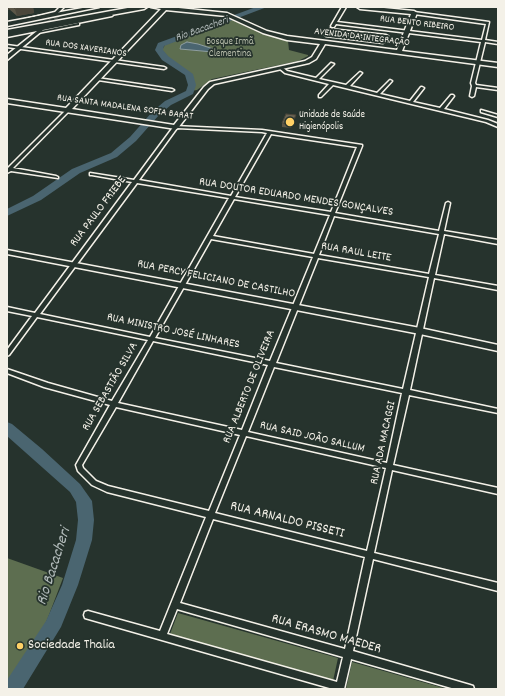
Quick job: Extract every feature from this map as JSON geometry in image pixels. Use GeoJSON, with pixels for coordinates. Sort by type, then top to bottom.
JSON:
{"type":"FeatureCollection","features":[{"type":"Feature","properties":{"kind":"highway"},"geometry":{"type":"LineString","coordinates":[[8,24],[108,7]]}},
{"type":"Feature","properties":{"kind":"highway"},"geometry":{"type":"LineString","coordinates":[[7,34],[145,7]]}},
{"type":"Feature","properties":{"kind":"street"},"geometry":{"type":"LineString","coordinates":[[8,24],[27,18],[56,13],[67,7]]}},
{"type":"Feature","properties":{"kind":"street"},"geometry":{"type":"LineString","coordinates":[[8,24],[96,7]]}},
{"type":"Feature","properties":{"kind":"street"},"geometry":{"type":"LineString","coordinates":[[154,7],[166,8]]}},
{"type":"Feature","properties":{"kind":"street"},"geometry":{"type":"LineString","coordinates":[[281,68],[312,60],[344,7]]}},
{"type":"Feature","properties":{"kind":"street"},"geometry":{"type":"LineString","coordinates":[[360,7],[487,21],[473,83],[474,86],[472,96]]}},
{"type":"Feature","properties":{"kind":"street"},"geometry":{"type":"LineString","coordinates":[[8,171],[166,8]]}},
{"type":"Feature","properties":{"kind":"street","name":"AVENIDA DA INTEGRAÇÃO"},"geometry":{"type":"LineString","coordinates":[[166,8],[227,15],[276,36],[498,65]]}},
{"type":"Feature","properties":{"kind":"street"},"geometry":{"type":"LineString","coordinates":[[399,52],[414,13]]}},
{"type":"Feature","properties":{"kind":"street","name":"RUA BENTO RIBEIRO"},"geometry":{"type":"LineString","coordinates":[[334,23],[498,42]]}},
{"type":"Feature","properties":{"kind":"street"},"geometry":{"type":"LineString","coordinates":[[7,58],[40,31],[78,24]]}},
{"type":"Feature","properties":{"kind":"street"},"geometry":{"type":"LineString","coordinates":[[327,36],[383,42],[386,36],[331,30]]}},
{"type":"Feature","properties":{"kind":"street","name":"RUA DOS XAVERIANOS"},"geometry":{"type":"LineString","coordinates":[[7,46],[164,68]]}},
{"type":"Feature","properties":{"kind":"street"},"geometry":{"type":"LineString","coordinates":[[317,79],[332,64]]}},
{"type":"Feature","properties":{"kind":"street"},"geometry":{"type":"LineString","coordinates":[[291,66],[302,76]]}},
{"type":"Feature","properties":{"kind":"street"},"geometry":{"type":"LineString","coordinates":[[281,68],[286,72],[478,118],[498,126]]}},
{"type":"Feature","properties":{"kind":"street","name":"RUA PAULO FRIEBE"},"geometry":{"type":"LineString","coordinates":[[7,354],[176,127],[210,84],[220,80],[281,68]]}},
{"type":"Feature","properties":{"kind":"street"},"geometry":{"type":"LineString","coordinates":[[347,87],[360,73]]}},
{"type":"Feature","properties":{"kind":"street"},"geometry":{"type":"LineString","coordinates":[[98,79],[172,90]]}},
{"type":"Feature","properties":{"kind":"street"},"geometry":{"type":"LineString","coordinates":[[378,94],[390,81]]}},
{"type":"Feature","properties":{"kind":"street"},"geometry":{"type":"LineString","coordinates":[[320,96],[332,83]]}},
{"type":"Feature","properties":{"kind":"street"},"geometry":{"type":"LineString","coordinates":[[474,86],[498,89]]}},
{"type":"Feature","properties":{"kind":"street"},"geometry":{"type":"LineString","coordinates":[[410,102],[422,88]]}},
{"type":"Feature","properties":{"kind":"street"},"geometry":{"type":"LineString","coordinates":[[442,110],[452,96]]}},
{"type":"Feature","properties":{"kind":"street","name":"RUA SANTA MADALENA SOFIA BARAT"},"geometry":{"type":"LineString","coordinates":[[7,101],[176,127],[270,132],[360,146]]}},
{"type":"Feature","properties":{"kind":"street"},"geometry":{"type":"LineString","coordinates":[[478,118],[486,105]]}},
{"type":"Feature","properties":{"kind":"street"},"geometry":{"type":"LineString","coordinates":[[482,111],[498,116]]}},
{"type":"Feature","properties":{"kind":"street","name":"RUA SEBASTIÃO SILVA"},"geometry":{"type":"LineString","coordinates":[[79,465],[270,132]]}},
{"type":"Feature","properties":{"kind":"street","name":"RUA ALBERTO DE OLIVEIRA"},"geometry":{"type":"LineString","coordinates":[[162,636],[360,146]]}},
{"type":"Feature","properties":{"kind":"street"},"geometry":{"type":"LineString","coordinates":[[8,171],[56,177]]}},
{"type":"Feature","properties":{"kind":"street","name":"RUA DOUTOR EDUARDO MENDES GONÇALVES"},"geometry":{"type":"LineString","coordinates":[[92,174],[498,242]]}},
{"type":"Feature","properties":{"kind":"street","name":"RUA ADA MACAGGI"},"geometry":{"type":"LineString","coordinates":[[341,688],[448,202]]}},
{"type":"Feature","properties":{"kind":"street","name":"RUA RAUL LEITE"},"geometry":{"type":"LineString","coordinates":[[210,237],[498,288]]}},
{"type":"Feature","properties":{"kind":"street","name":"RUA PERCY FELICIANO DE CASTILHO"},"geometry":{"type":"LineString","coordinates":[[7,252],[420,331],[498,348]]}},
{"type":"Feature","properties":{"kind":"street","name":"RUA MINISTRO JOSÉ LINHARES"},"geometry":{"type":"LineString","coordinates":[[7,308],[498,412]]}},
{"type":"Feature","properties":{"kind":"street","name":"RUA PERCY FELICIANO DE CASTILHO"},"geometry":{"type":"LineString","coordinates":[[420,331],[446,334],[498,344]]}},
{"type":"Feature","properties":{"kind":"street","name":"RUA SAID JOÃO SALLUM"},"geometry":{"type":"LineString","coordinates":[[7,371],[46,385],[114,404],[498,491]]}},
{"type":"Feature","properties":{"kind":"street","name":"RUA ARNALDO PISSETI"},"geometry":{"type":"LineString","coordinates":[[79,465],[80,469],[89,478],[107,489],[498,587]]}},
{"type":"Feature","properties":{"kind":"street","name":"RUA ERASMO MAEDER"},"geometry":{"type":"LineString","coordinates":[[175,605],[470,689]]}},
{"type":"Feature","properties":{"kind":"street"},"geometry":{"type":"LineString","coordinates":[[88,615],[341,688]]}},
{"type":"Feature","properties":{"kind":"green space","name":"Bosque Irmã Clementina"},"geometry":{"type":"Polygon","coordinates":[[[233,19],[261,33],[288,41],[289,50],[308,56],[298,61],[212,79],[197,90],[191,91],[193,85],[190,74],[169,58],[162,50],[165,45],[233,19]]]}},
{"type":"Feature","properties":{"kind":"green space","name":"Sociedade Thalia"},"geometry":{"type":"Polygon","coordinates":[[[7,558],[63,578],[47,620],[19,672],[7,687],[7,558]]]}},
{"type":"Feature","properties":{"kind":"green space"},"geometry":{"type":"Polygon","coordinates":[[[178,613],[338,658],[333,681],[170,634],[178,613]]]}},
{"type":"Feature","properties":{"kind":"green space"},"geometry":{"type":"Polygon","coordinates":[[[352,662],[447,689],[346,689],[352,662]]]}},
{"type":"Feature","properties":{"kind":"water"},"geometry":{"type":"Polygon","coordinates":[[[187,42],[229,54],[228,57],[213,52],[180,49],[181,45],[187,42]]]}},
{"type":"Feature","properties":{"kind":"building"},"geometry":{"type":"Polygon","coordinates":[[[13,7],[25,7],[15,9],[13,7]]]}},
{"type":"Feature","properties":{"kind":"building"},"geometry":{"type":"Polygon","coordinates":[[[286,114],[296,115],[291,124],[282,123],[286,114]]]}},
{"type":"Feature","properties":{"kind":"waterway","name":"Rio Bacacheri"},"geometry":{"type":"LineString","coordinates":[[7,213],[37,198],[76,171],[114,155],[133,139],[156,113],[168,103],[190,92],[192,85],[189,74],[165,58],[159,50],[161,45],[263,7]]}},
{"type":"Feature","properties":{"kind":"waterway","name":"Rio Bacacheri"},"geometry":{"type":"LineString","coordinates":[[7,428],[75,488],[84,501],[86,520],[84,540],[70,585],[52,627],[12,689]]}},
{"type":"Feature","properties":{"kind":"tunnel"},"geometry":{"type":"LineString","coordinates":[[41,30],[61,12]]}},
{"type":"Feature","properties":{"kind":"place","name":"Unidade de Saúde Higienópolis"},"geometry":{"type":"Point","coordinates":[290,122]}},
{"type":"Feature","properties":{"kind":"place","name":"Sociedade Thalia"},"geometry":{"type":"Point","coordinates":[20,646]}}]}
